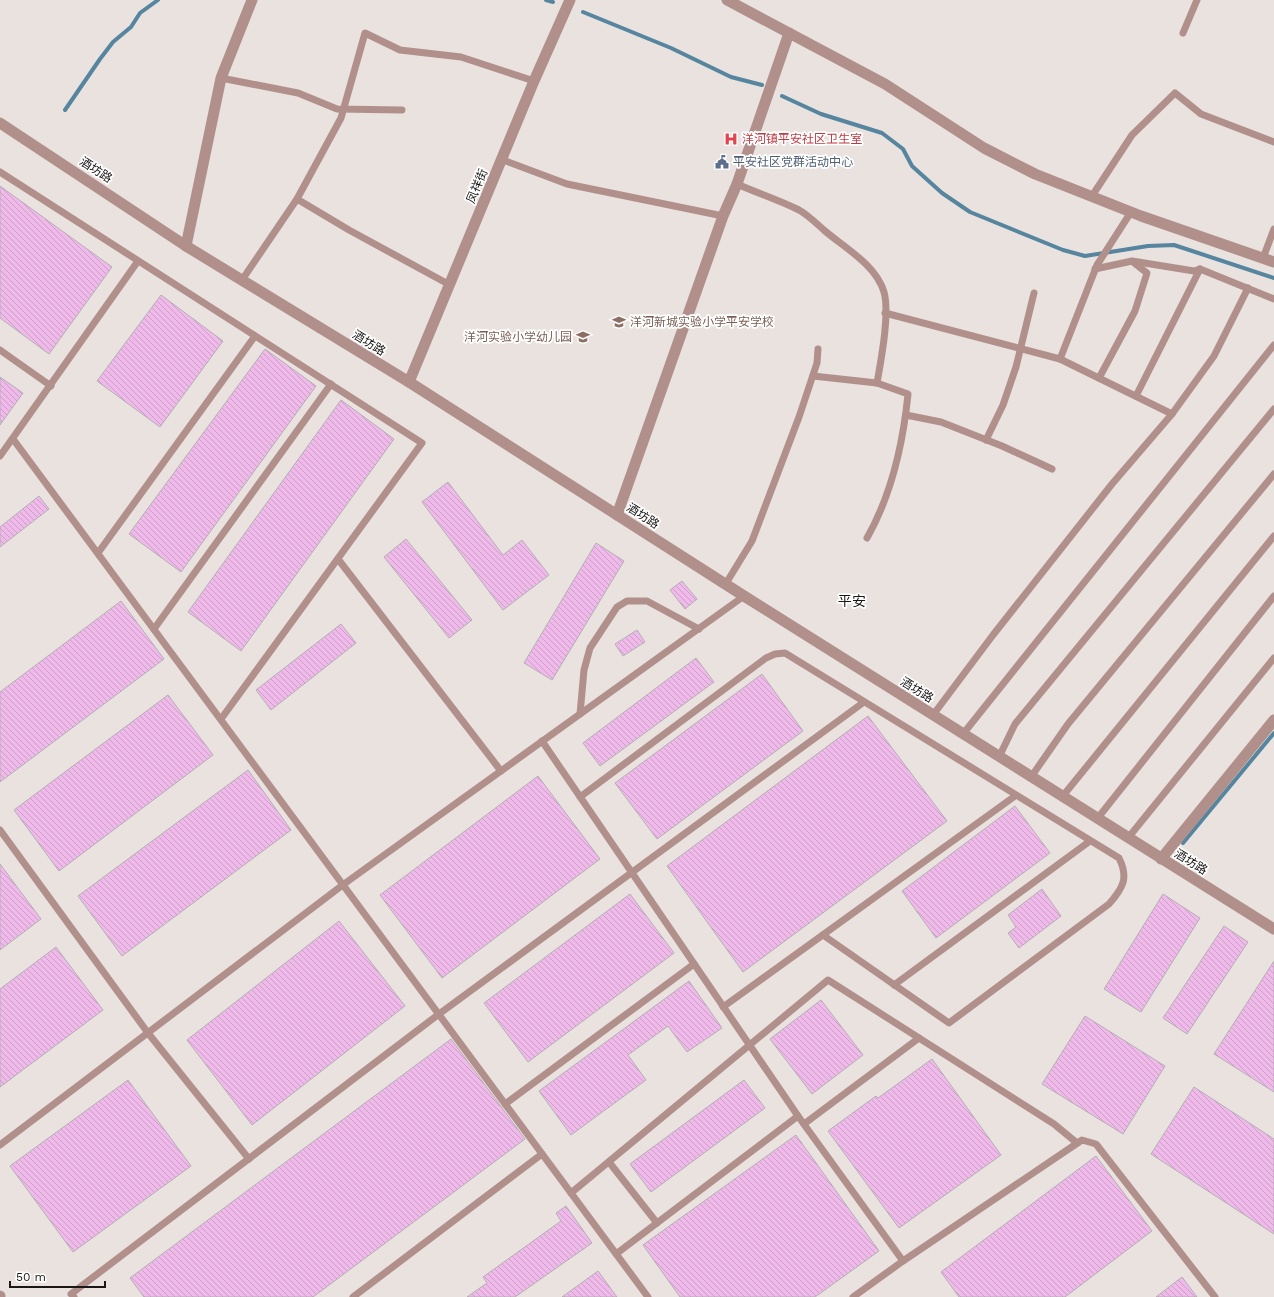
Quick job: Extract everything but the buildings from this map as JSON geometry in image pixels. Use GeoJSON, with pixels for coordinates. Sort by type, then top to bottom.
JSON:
{"type":"FeatureCollection","features":[{"type":"Feature","properties":{"kind":"street"},"geometry":{"type":"LineString","coordinates":[[186,246],[221,78],[252,0]]}},
{"type":"Feature","properties":{"kind":"street","name":"凤祥街"},"geometry":{"type":"LineString","coordinates":[[409,382],[503,160],[534,81],[570,0]]}},
{"type":"Feature","properties":{"kind":"street"},"geometry":{"type":"LineString","coordinates":[[727,0],[885,84],[984,148],[1035,174],[1131,212],[1269,260]]}},
{"type":"Feature","properties":{"kind":"street"},"geometry":{"type":"LineString","coordinates":[[617,515],[723,216],[737,184],[789,33]]}},
{"type":"Feature","properties":{"kind":"street","name":"酒坊路"},"geometry":{"type":"LineString","coordinates":[[0,123],[186,246],[409,382],[725,585],[1096,819],[1274,929]]}},
{"type":"Feature","properties":{"kind":"street"},"geometry":{"type":"LineString","coordinates":[[1161,859],[1274,720]]}},
{"type":"Feature","properties":{"kind":"lane"},"geometry":{"type":"LineString","coordinates":[[1183,33],[1197,0]]}},
{"type":"Feature","properties":{"kind":"lane"},"geometry":{"type":"LineString","coordinates":[[242,280],[297,199],[341,118],[365,34],[400,50],[461,57],[534,81]]}},
{"type":"Feature","properties":{"kind":"lane"},"geometry":{"type":"LineString","coordinates":[[221,78],[298,93],[337,109],[402,110]]}},
{"type":"Feature","properties":{"kind":"lane"},"geometry":{"type":"LineString","coordinates":[[1092,196],[1132,135],[1175,94],[1202,114],[1274,142]]}},
{"type":"Feature","properties":{"kind":"lane"},"geometry":{"type":"LineString","coordinates":[[503,160],[567,184],[723,216]]}},
{"type":"Feature","properties":{"kind":"lane"},"geometry":{"type":"LineString","coordinates":[[0,172],[422,443],[221,718]]}},
{"type":"Feature","properties":{"kind":"lane"},"geometry":{"type":"LineString","coordinates":[[737,184],[800,210],[868,266],[877,278],[884,292],[885,313],[884,336],[877,383]]}},
{"type":"Feature","properties":{"kind":"lane"},"geometry":{"type":"LineString","coordinates":[[297,199],[349,230],[450,285]]}},
{"type":"Feature","properties":{"kind":"lane"},"geometry":{"type":"LineString","coordinates":[[1060,359],[1095,269],[1131,212]]}},
{"type":"Feature","properties":{"kind":"lane"},"geometry":{"type":"LineString","coordinates":[[1269,260],[1274,229]]}},
{"type":"Feature","properties":{"kind":"lane"},"geometry":{"type":"LineString","coordinates":[[0,456],[138,261]]}},
{"type":"Feature","properties":{"kind":"lane"},"geometry":{"type":"LineString","coordinates":[[1095,269],[1132,261],[1194,271],[1200,270],[1274,299]]}},
{"type":"Feature","properties":{"kind":"lane"},"geometry":{"type":"LineString","coordinates":[[1099,378],[1134,311],[1147,273],[1132,261]]}},
{"type":"Feature","properties":{"kind":"lane"},"geometry":{"type":"LineString","coordinates":[[1136,396],[1200,270]]}},
{"type":"Feature","properties":{"kind":"lane"},"geometry":{"type":"LineString","coordinates":[[933,716],[993,635],[1112,484],[1172,414],[1214,356],[1248,288]]}},
{"type":"Feature","properties":{"kind":"lane"},"geometry":{"type":"LineString","coordinates":[[986,440],[1003,405],[1021,348],[1034,293]]}},
{"type":"Feature","properties":{"kind":"lane"},"geometry":{"type":"LineString","coordinates":[[885,313],[1060,359],[1172,414]]}},
{"type":"Feature","properties":{"kind":"lane"},"geometry":{"type":"LineString","coordinates":[[98,553],[255,336]]}},
{"type":"Feature","properties":{"kind":"lane"},"geometry":{"type":"LineString","coordinates":[[963,734],[1274,345]]}},
{"type":"Feature","properties":{"kind":"lane"},"geometry":{"type":"LineString","coordinates":[[725,585],[752,541],[813,376],[817,363],[818,349]]}},
{"type":"Feature","properties":{"kind":"lane"},"geometry":{"type":"LineString","coordinates":[[0,350],[50,386]]}},
{"type":"Feature","properties":{"kind":"lane"},"geometry":{"type":"LineString","coordinates":[[813,376],[877,383],[908,394],[906,415],[892,481],[867,538]]}},
{"type":"Feature","properties":{"kind":"lane"},"geometry":{"type":"LineString","coordinates":[[154,629],[331,384]]}},
{"type":"Feature","properties":{"kind":"lane"},"geometry":{"type":"LineString","coordinates":[[999,757],[1015,724],[1274,409]]}},
{"type":"Feature","properties":{"kind":"lane"},"geometry":{"type":"LineString","coordinates":[[906,415],[941,422],[1052,469]]}},
{"type":"Feature","properties":{"kind":"lane"},"geometry":{"type":"LineString","coordinates":[[13,439],[344,884],[648,1297]]}},
{"type":"Feature","properties":{"kind":"lane"},"geometry":{"type":"LineString","coordinates":[[1031,777],[1068,724],[1274,474]]}},
{"type":"Feature","properties":{"kind":"lane"},"geometry":{"type":"LineString","coordinates":[[1062,797],[1274,536]]}},
{"type":"Feature","properties":{"kind":"lane"},"geometry":{"type":"LineString","coordinates":[[338,559],[501,771]]}},
{"type":"Feature","properties":{"kind":"lane"},"geometry":{"type":"LineString","coordinates":[[0,1145],[344,884],[744,596]]}},
{"type":"Feature","properties":{"kind":"lane"},"geometry":{"type":"LineString","coordinates":[[1096,819],[1274,596]]}},
{"type":"Feature","properties":{"kind":"lane"},"geometry":{"type":"LineString","coordinates":[[580,714],[584,670],[590,648],[617,607],[627,601],[647,601],[699,629]]}},
{"type":"Feature","properties":{"kind":"lane"},"geometry":{"type":"LineString","coordinates":[[580,797],[766,658],[775,654],[785,653],[1015,796],[1119,858],[1124,868],[1124,884],[1109,904],[949,1023],[823,935]]}},
{"type":"Feature","properties":{"kind":"lane"},"geometry":{"type":"LineString","coordinates":[[1128,838],[1274,658]]}},
{"type":"Feature","properties":{"kind":"lane"},"geometry":{"type":"LineString","coordinates":[[74,1297],[71,1294],[439,1014],[864,702]]}},
{"type":"Feature","properties":{"kind":"lane"},"geometry":{"type":"LineString","coordinates":[[542,741],[798,1116],[903,1261]]}},
{"type":"Feature","properties":{"kind":"lane"},"geometry":{"type":"LineString","coordinates":[[723,1007],[1015,796]]}},
{"type":"Feature","properties":{"kind":"lane"},"geometry":{"type":"LineString","coordinates":[[0,830],[148,1032],[249,1159]]}},
{"type":"Feature","properties":{"kind":"lane"},"geometry":{"type":"LineString","coordinates":[[894,984],[1090,841]]}},
{"type":"Feature","properties":{"kind":"lane"},"geometry":{"type":"LineString","coordinates":[[505,1104],[694,964]]}},
{"type":"Feature","properties":{"kind":"lane"},"geometry":{"type":"LineString","coordinates":[[571,1193],[828,980],[1054,1124],[1077,1143]]}},
{"type":"Feature","properties":{"kind":"lane"},"geometry":{"type":"LineString","coordinates":[[804,1124],[919,1038]]}},
{"type":"Feature","properties":{"kind":"lane"},"geometry":{"type":"LineString","coordinates":[[616,1254],[798,1116]]}},
{"type":"Feature","properties":{"kind":"lane"},"geometry":{"type":"LineString","coordinates":[[853,1297],[903,1261],[1082,1140],[1096,1144],[1215,1297]]}},
{"type":"Feature","properties":{"kind":"lane"},"geometry":{"type":"LineString","coordinates":[[354,1297],[542,1154]]}},
{"type":"Feature","properties":{"kind":"lane"},"geometry":{"type":"LineString","coordinates":[[609,1162],[657,1223]]}},
{"type":"Feature","properties":{"kind":"waterway"},"geometry":{"type":"LineString","coordinates":[[65,110],[113,42],[131,27],[140,13],[158,0]]}},
{"type":"Feature","properties":{"kind":"waterway"},"geometry":{"type":"LineString","coordinates":[[546,0],[553,2]]}},
{"type":"Feature","properties":{"kind":"waterway"},"geometry":{"type":"LineString","coordinates":[[583,12],[671,48],[731,77],[762,85]]}},
{"type":"Feature","properties":{"kind":"waterway"},"geometry":{"type":"LineString","coordinates":[[782,96],[821,114],[882,133],[903,149],[912,166],[942,193],[970,212],[1063,250],[1085,256],[1148,246],[1174,245],[1274,278]]}},
{"type":"Feature","properties":{"kind":"waterway"},"geometry":{"type":"LineString","coordinates":[[1183,843],[1274,733]]}},
{"type":"Feature","properties":{"kind":"place","name":"洋河镇平安社区卫生室"},"geometry":{"type":"Point","coordinates":[731,139]}},
{"type":"Feature","properties":{"kind":"place","name":"平安社区党群活动中心"},"geometry":{"type":"Point","coordinates":[722,162]}},
{"type":"Feature","properties":{"kind":"place","name":"洋河新城实验小学平安学校"},"geometry":{"type":"Point","coordinates":[619,322]}},
{"type":"Feature","properties":{"kind":"place","name":"洋河实验小学幼儿园"},"geometry":{"type":"Point","coordinates":[583,337]}},
{"type":"Feature","properties":{"kind":"district","name":"平安"},"geometry":{"type":"Point","coordinates":[852,601]}}]}
